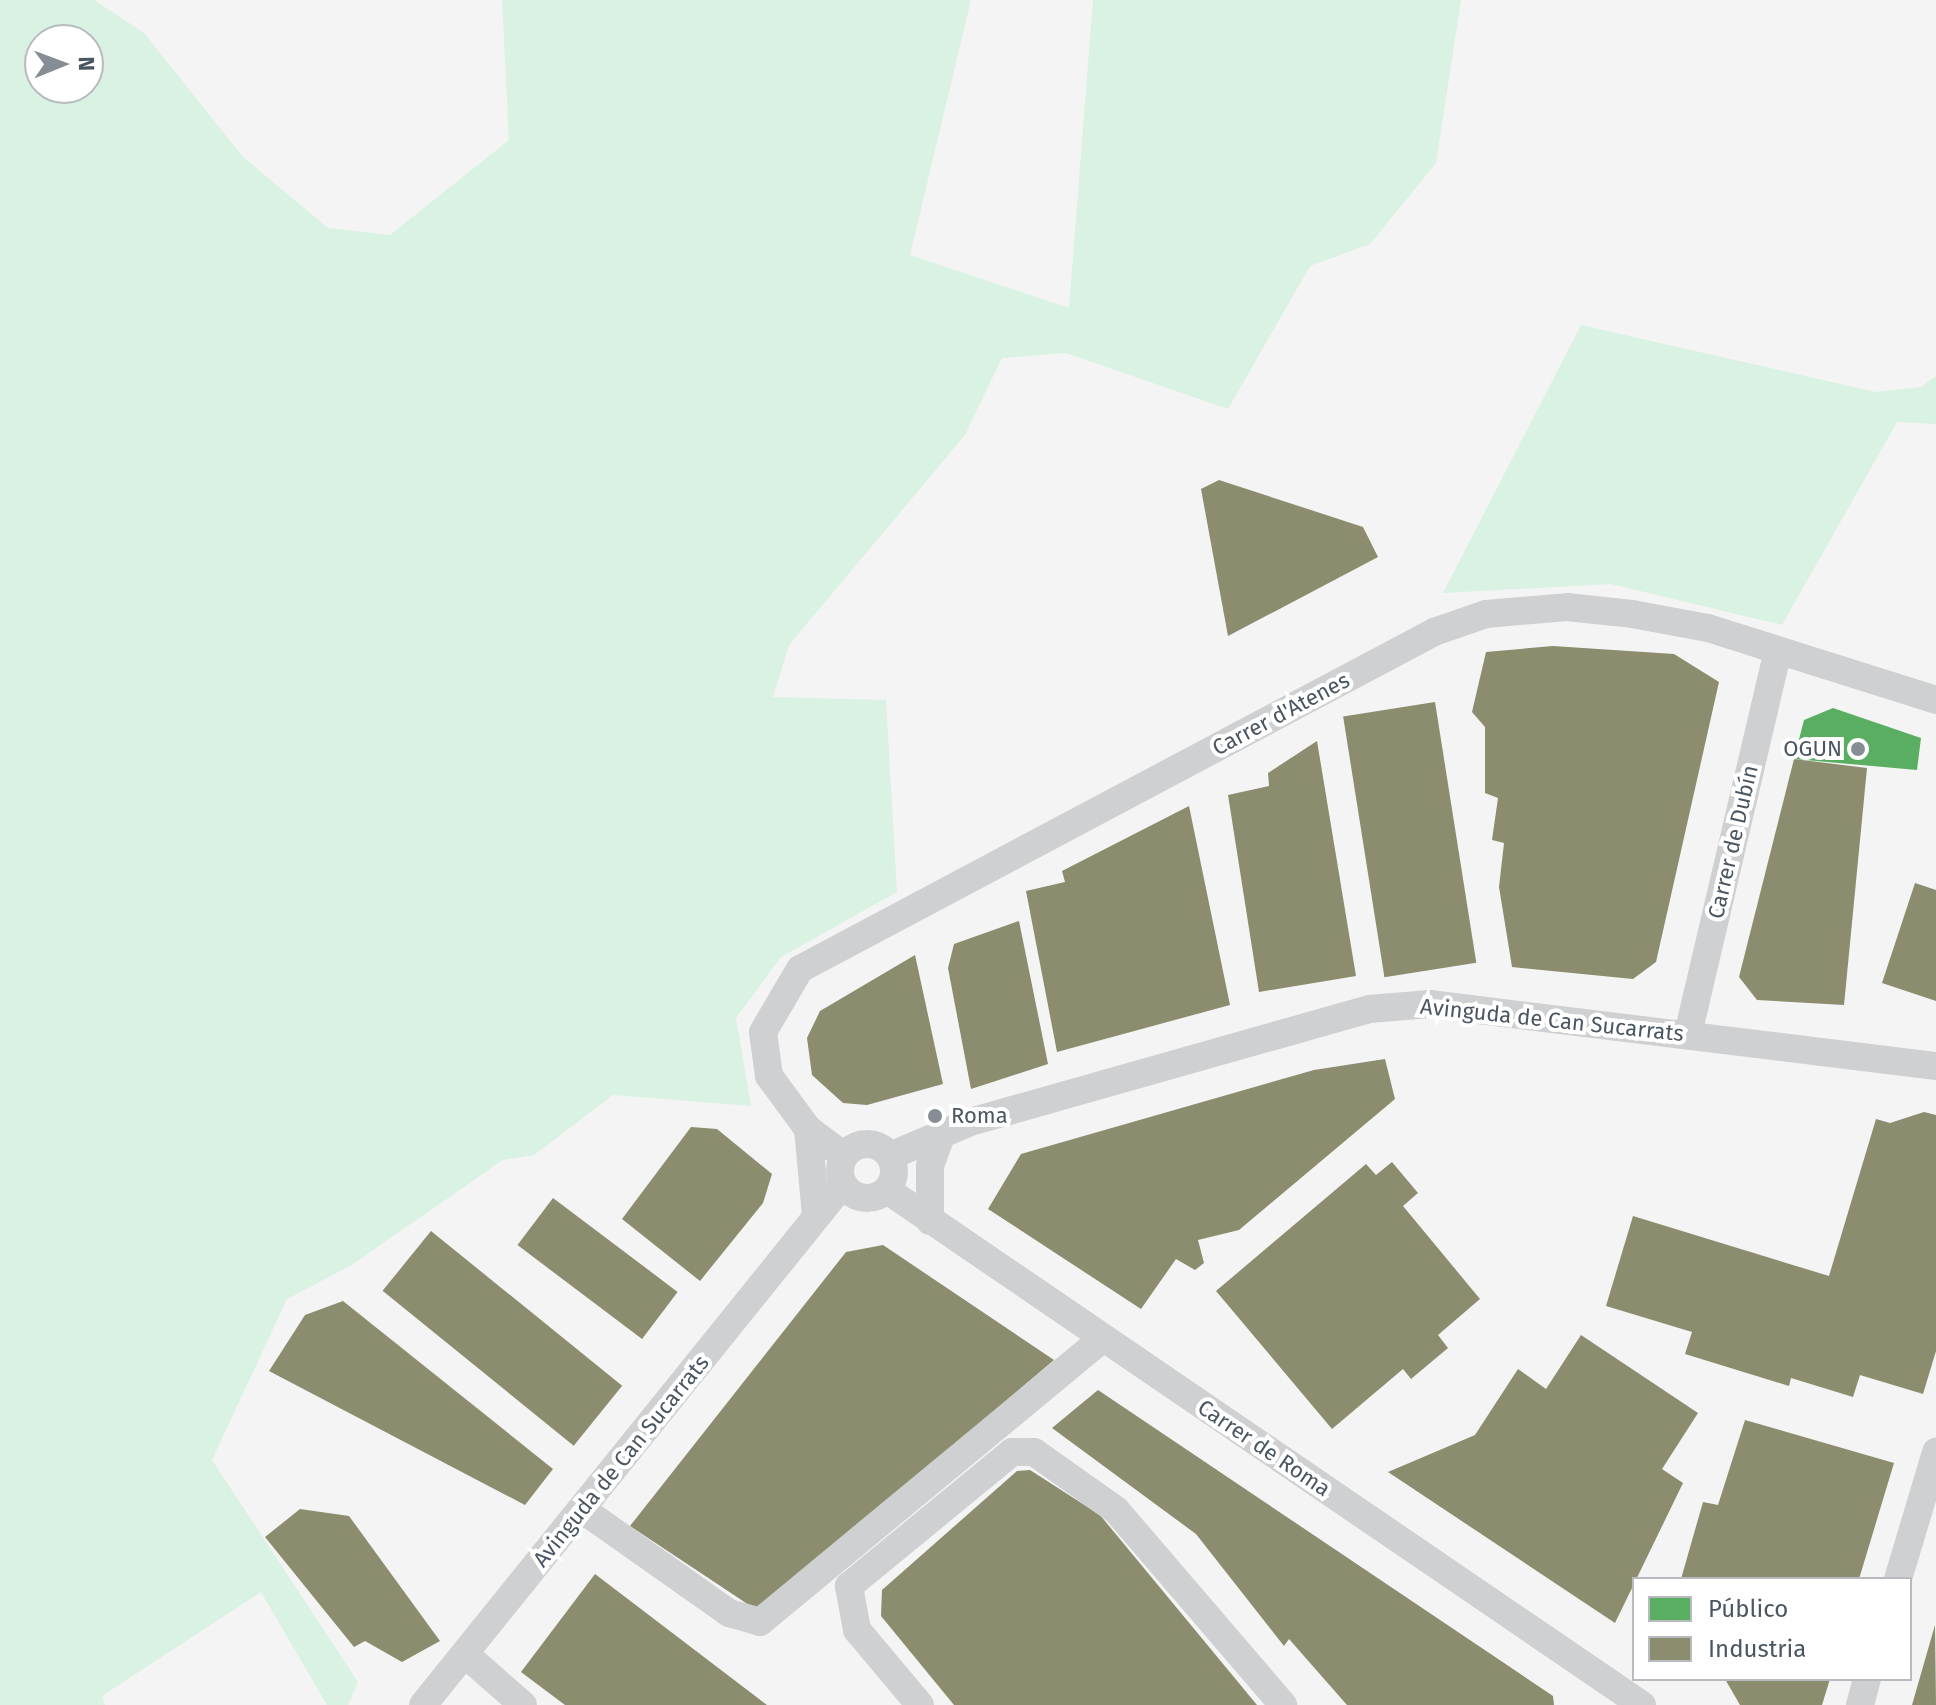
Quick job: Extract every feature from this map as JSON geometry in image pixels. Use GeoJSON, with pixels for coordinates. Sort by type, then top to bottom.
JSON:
{"type":"FeatureCollection","features":[{"type":"Feature","properties":{"kind":"street","name":"Carrer d'Atenes"},"geometry":{"type":"LineString","coordinates":[[808,1129],[769,1076],[763,1032],[800,969],[1434,632],[1486,614],[1567,607],[1708,628],[1936,700]]}},
{"type":"Feature","properties":{"kind":"street","name":"Carrer de Dubín"},"geometry":{"type":"LineString","coordinates":[[1688,1034],[1778,651]]}},
{"type":"Feature","properties":{"kind":"street","name":"Avinguda de Can Sucarrats"},"geometry":{"type":"LineString","coordinates":[[890,1156],[943,1131],[1370,1009],[1430,1004],[1936,1066]]}},
{"type":"Feature","properties":{"kind":"street"},"geometry":{"type":"LineString","coordinates":[[808,1129],[844,1170],[862,1198],[887,1190],[894,1174],[890,1156],[867,1143],[844,1170]]}},
{"type":"Feature","properties":{"kind":"street"},"geometry":{"type":"LineString","coordinates":[[808,1129],[816,1215]]}},
{"type":"Feature","properties":{"kind":"street"},"geometry":{"type":"LineString","coordinates":[[930,1221],[930,1166],[943,1131]]}},
{"type":"Feature","properties":{"kind":"street","name":"Avinguda de Can Sucarrats"},"geometry":{"type":"LineString","coordinates":[[423,1705],[583,1510],[816,1215],[844,1170]]}},
{"type":"Feature","properties":{"kind":"street","name":"Carrer de Roma"},"geometry":{"type":"LineString","coordinates":[[887,1190],[1632,1703]]}},
{"type":"Feature","properties":{"kind":"street"},"geometry":{"type":"LineString","coordinates":[[583,1510],[729,1613],[760,1622],[1102,1339]]}},
{"type":"Feature","properties":{"kind":"street"},"geometry":{"type":"LineString","coordinates":[[920,1705],[857,1630],[849,1586],[1012,1452],[1034,1452],[1116,1510],[1283,1705]]}},
{"type":"Feature","properties":{"kind":"street"},"geometry":{"type":"LineString","coordinates":[[1899,1577],[1936,1452]]}},
{"type":"Feature","properties":{"kind":"street"},"geometry":{"type":"LineString","coordinates":[[465,1654],[523,1705]]}},
{"type":"Feature","properties":{"kind":"street"},"geometry":{"type":"LineString","coordinates":[[1860,1705],[1866,1681]]}},
{"type":"Feature","properties":{"kind":"green space"},"geometry":{"type":"Polygon","coordinates":[[[0,0],[94,0],[144,33],[243,157],[328,228],[390,235],[509,140],[502,0],[971,0],[910,255],[1069,308],[1093,0],[1461,0],[1436,163],[1370,244],[1310,266],[1228,409],[1066,353],[1002,358],[965,435],[789,645],[773,697],[886,700],[897,892],[781,957],[736,1018],[751,1106],[613,1095],[534,1155],[503,1160],[350,1266],[287,1299],[212,1460],[358,1682],[348,1705],[327,1705],[261,1592],[102,1696],[105,1705],[0,1705],[0,0]]]}},
{"type":"Feature","properties":{"kind":"green space"},"geometry":{"type":"Polygon","coordinates":[[[1581,325],[1876,392],[1921,387],[1936,376],[1936,424],[1897,422],[1782,625],[1611,584],[1443,593],[1581,325]]]}},
{"type":"Feature","properties":{"kind":"building: Público","name":"OGUN"},"geometry":{"type":"Polygon","coordinates":[[[1833,708],[1921,738],[1917,770],[1794,759],[1804,720],[1833,708]]]}},
{"type":"Feature","properties":{"kind":"building: Industria"},"geometry":{"type":"Polygon","coordinates":[[[1219,480],[1363,527],[1378,557],[1228,636],[1201,489],[1219,480]]]}},
{"type":"Feature","properties":{"kind":"building: Industria"},"geometry":{"type":"Polygon","coordinates":[[[1553,646],[1674,654],[1719,682],[1656,962],[1633,979],[1512,967],[1499,887],[1504,843],[1492,840],[1498,798],[1485,793],[1485,727],[1472,712],[1486,652],[1553,646]]]}},
{"type":"Feature","properties":{"kind":"building: Industria"},"geometry":{"type":"Polygon","coordinates":[[[1435,702],[1476,963],[1384,977],[1343,717],[1435,702]]]}},
{"type":"Feature","properties":{"kind":"building: Industria"},"geometry":{"type":"Polygon","coordinates":[[[1317,741],[1356,976],[1259,992],[1228,795],[1269,786],[1268,773],[1317,741]]]}},
{"type":"Feature","properties":{"kind":"building: Industria"},"geometry":{"type":"Polygon","coordinates":[[[1794,759],[1867,768],[1844,1005],[1757,1000],[1739,977],[1794,759]]]}},
{"type":"Feature","properties":{"kind":"building: Industria"},"geometry":{"type":"Polygon","coordinates":[[[1189,806],[1230,1005],[1057,1052],[1026,891],[1065,882],[1062,871],[1189,806]]]}},
{"type":"Feature","properties":{"kind":"building: Industria"},"geometry":{"type":"Polygon","coordinates":[[[1915,883],[1936,890],[1936,1001],[1882,983],[1915,883]]]}},
{"type":"Feature","properties":{"kind":"building: Industria"},"geometry":{"type":"Polygon","coordinates":[[[1019,921],[1048,1064],[971,1089],[948,968],[954,944],[1019,921]]]}},
{"type":"Feature","properties":{"kind":"building: Industria"},"geometry":{"type":"Polygon","coordinates":[[[915,955],[943,1084],[867,1105],[843,1103],[812,1075],[807,1038],[820,1011],[915,955]]]}},
{"type":"Feature","properties":{"kind":"building: Industria"},"geometry":{"type":"Polygon","coordinates":[[[1385,1059],[1395,1099],[1239,1230],[1198,1240],[1204,1263],[1195,1270],[1176,1259],[1141,1309],[988,1209],[1021,1154],[1314,1070],[1385,1059]]]}},
{"type":"Feature","properties":{"kind":"building: Industria"},"geometry":{"type":"Polygon","coordinates":[[[1924,1112],[1936,1115],[1936,1351],[1923,1394],[1860,1375],[1853,1397],[1791,1378],[1789,1386],[1685,1354],[1692,1332],[1606,1306],[1633,1216],[1829,1276],[1876,1119],[1890,1123],[1924,1112]]]}},
{"type":"Feature","properties":{"kind":"building: Industria"},"geometry":{"type":"Polygon","coordinates":[[[691,1127],[717,1129],[772,1174],[763,1203],[700,1281],[622,1219],[691,1127]]]}},
{"type":"Feature","properties":{"kind":"building: Industria"},"geometry":{"type":"Polygon","coordinates":[[[1392,1162],[1418,1193],[1403,1206],[1480,1299],[1438,1335],[1448,1348],[1411,1379],[1403,1369],[1332,1429],[1216,1291],[1366,1164],[1376,1175],[1392,1162]]]}},
{"type":"Feature","properties":{"kind":"building: Industria"},"geometry":{"type":"Polygon","coordinates":[[[553,1198],[678,1292],[642,1339],[517,1245],[553,1198]]]}},
{"type":"Feature","properties":{"kind":"building: Industria"},"geometry":{"type":"Polygon","coordinates":[[[431,1231],[622,1386],[574,1446],[383,1291],[431,1231]]]}},
{"type":"Feature","properties":{"kind":"building: Industria"},"geometry":{"type":"Polygon","coordinates":[[[883,1245],[1054,1360],[758,1611],[630,1526],[846,1252],[883,1245]]]}},
{"type":"Feature","properties":{"kind":"building: Industria"},"geometry":{"type":"Polygon","coordinates":[[[343,1301],[553,1469],[525,1505],[269,1371],[305,1315],[343,1301]]]}},
{"type":"Feature","properties":{"kind":"building: Industria"},"geometry":{"type":"Polygon","coordinates":[[[1581,1335],[1698,1413],[1662,1469],[1683,1483],[1637,1577],[1632,1577],[1632,1588],[1615,1623],[1388,1472],[1475,1435],[1518,1369],[1546,1389],[1581,1335]]]}},
{"type":"Feature","properties":{"kind":"building: Industria"},"geometry":{"type":"Polygon","coordinates":[[[1098,1390],[1553,1696],[1554,1705],[1347,1705],[1289,1639],[1284,1646],[1196,1534],[1052,1428],[1098,1390]]]}},
{"type":"Feature","properties":{"kind":"building: Industria"},"geometry":{"type":"Polygon","coordinates":[[[1745,1420],[1894,1463],[1860,1577],[1682,1577],[1703,1502],[1718,1505],[1745,1420]]]}},
{"type":"Feature","properties":{"kind":"building: Industria"},"geometry":{"type":"Polygon","coordinates":[[[1030,1470],[1100,1515],[1257,1705],[954,1705],[881,1616],[882,1590],[1017,1471],[1030,1470]]]}},
{"type":"Feature","properties":{"kind":"building: Industria"},"geometry":{"type":"Polygon","coordinates":[[[300,1509],[349,1516],[440,1641],[402,1662],[365,1641],[354,1647],[265,1537],[300,1509]]]}},
{"type":"Feature","properties":{"kind":"building: Industria"},"geometry":{"type":"Polygon","coordinates":[[[595,1574],[767,1705],[565,1705],[521,1672],[595,1574]]]}},
{"type":"Feature","properties":{"kind":"building: Industria"},"geometry":{"type":"Polygon","coordinates":[[[1935,1625],[1936,1705],[1912,1705],[1935,1625]]]}},
{"type":"Feature","properties":{"kind":"building: Industria"},"geometry":{"type":"Polygon","coordinates":[[[1726,1681],[1829,1681],[1822,1705],[1740,1705],[1726,1681]]]}},
{"type":"Feature","properties":{"kind":"place","name":"OGUN"},"geometry":{"type":"Point","coordinates":[1858,749]}},
{"type":"Feature","properties":{"kind":"place","name":"Roma"},"geometry":{"type":"Point","coordinates":[935,1116]}}]}
